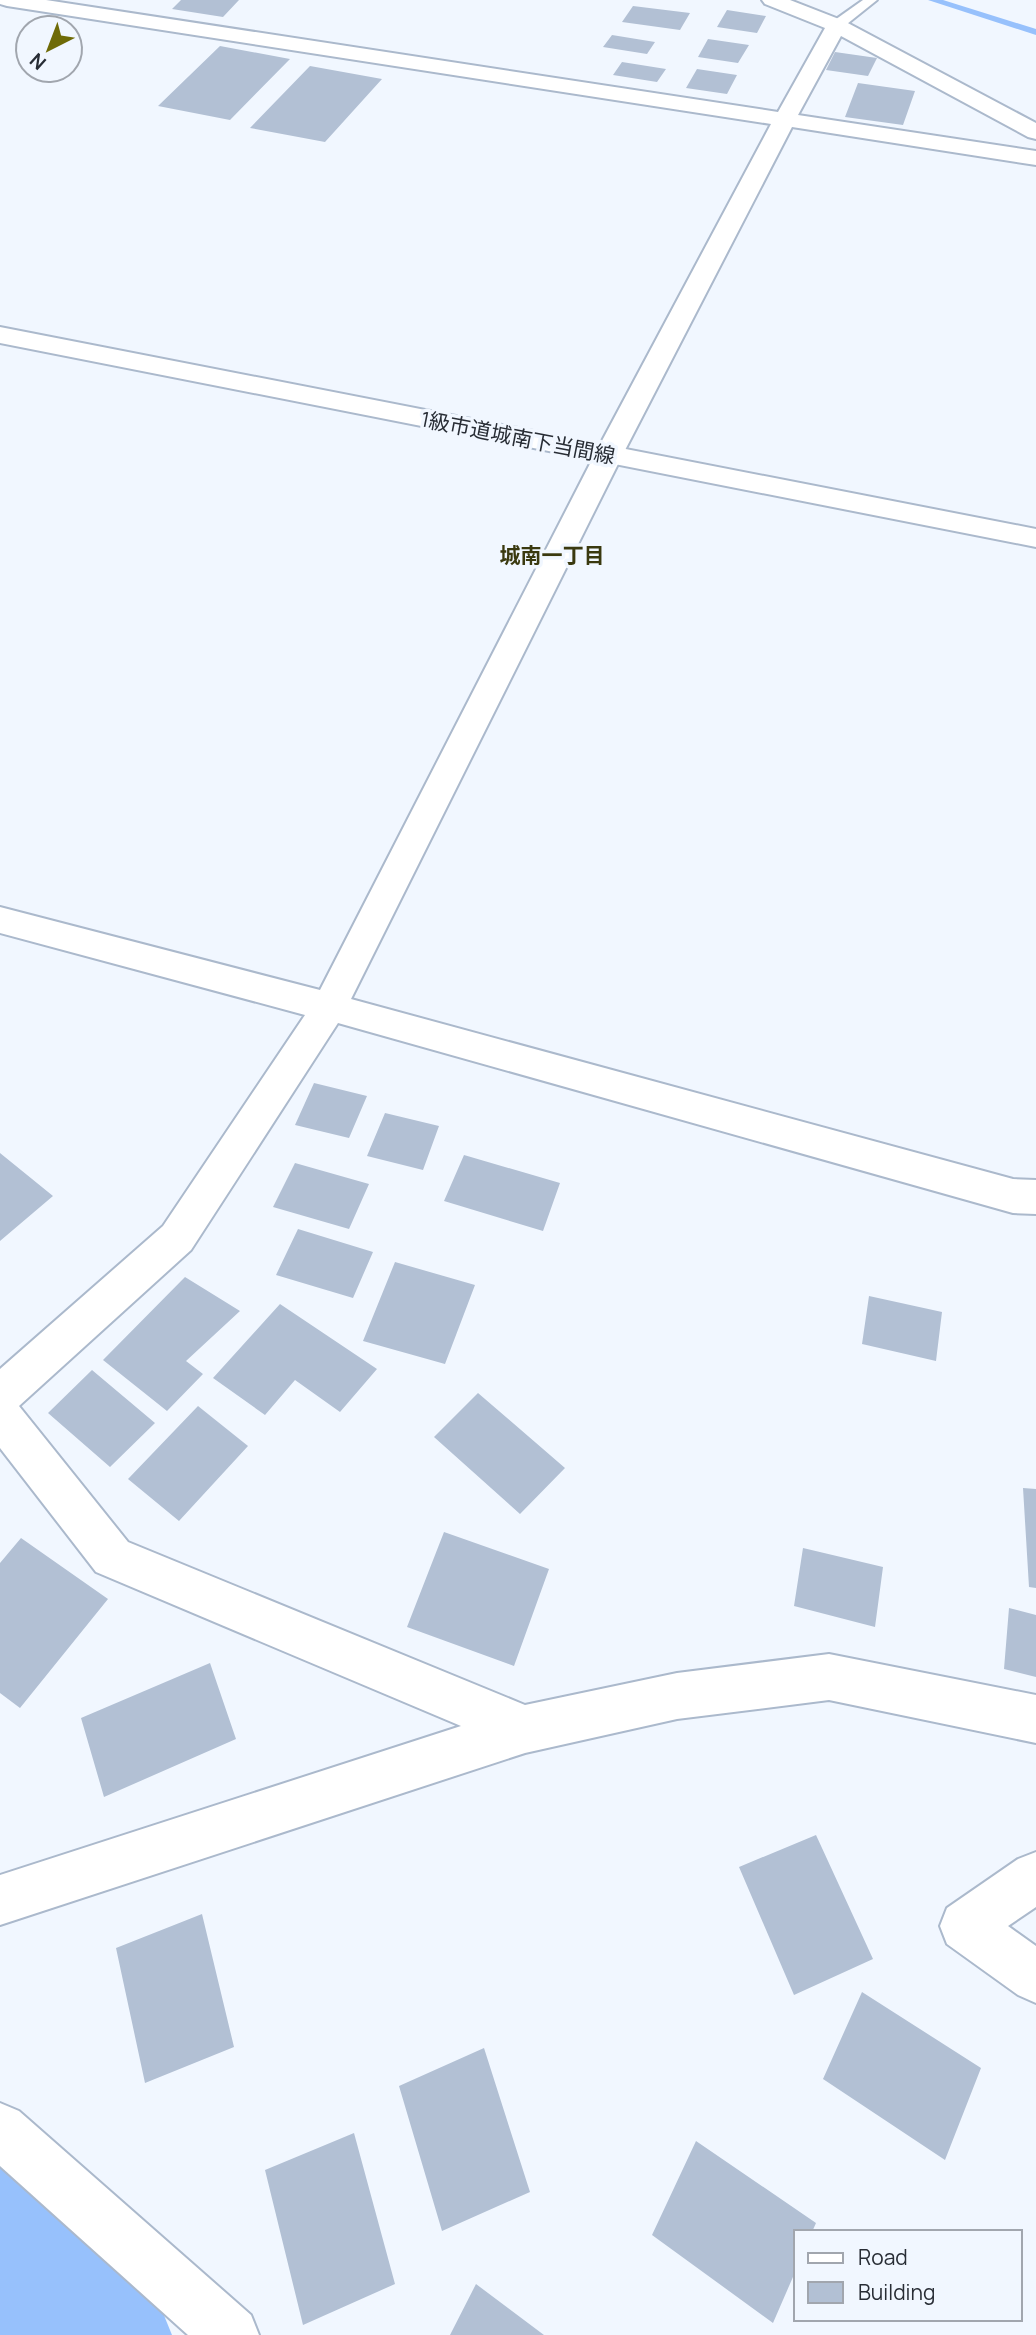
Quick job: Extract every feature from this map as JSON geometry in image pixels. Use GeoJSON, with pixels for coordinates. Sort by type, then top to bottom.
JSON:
{"type":"FeatureCollection","features":[{"type":"Feature","properties":{"kind":"street"},"geometry":{"type":"LineString","coordinates":[[7,0],[1036,158]]}},
{"type":"Feature","properties":{"kind":"street"},"geometry":{"type":"LineString","coordinates":[[772,0],[837,25],[1036,132]]}},
{"type":"Feature","properties":{"kind":"street"},"geometry":{"type":"LineString","coordinates":[[0,1396],[177,1238],[329,1007],[609,454],[837,25]]}},
{"type":"Feature","properties":{"kind":"street","name":"1級市道城南下当間線"},"geometry":{"type":"LineString","coordinates":[[0,335],[1036,538]]}},
{"type":"Feature","properties":{"kind":"street"},"geometry":{"type":"LineString","coordinates":[[0,920],[329,1007],[1013,1196],[1036,1197]]}},
{"type":"Feature","properties":{"kind":"street"},"geometry":{"type":"LineString","coordinates":[[0,1415],[112,1557],[524,1729]]}},
{"type":"Feature","properties":{"kind":"street"},"geometry":{"type":"LineString","coordinates":[[0,1900],[524,1729],[677,1696],[829,1677],[1036,1720]]}},
{"type":"Feature","properties":{"kind":"street"},"geometry":{"type":"LineString","coordinates":[[1036,1877],[965,1926],[1036,1977]]}},
{"type":"Feature","properties":{"kind":"street"},"geometry":{"type":"LineString","coordinates":[[0,2130],[230,2335]]}},
{"type":"Feature","properties":{"kind":"lane"},"geometry":{"type":"LineString","coordinates":[[837,25],[867,3]]}},
{"type":"Feature","properties":{"kind":"building"},"geometry":{"type":"Polygon","coordinates":[[[181,0],[239,0],[223,17],[172,9],[181,0]]]}},
{"type":"Feature","properties":{"kind":"building"},"geometry":{"type":"Polygon","coordinates":[[[633,6],[690,13],[680,30],[622,22],[633,6]]]}},
{"type":"Feature","properties":{"kind":"building"},"geometry":{"type":"Polygon","coordinates":[[[727,10],[766,16],[757,33],[717,27],[727,10]]]}},
{"type":"Feature","properties":{"kind":"building"},"geometry":{"type":"Polygon","coordinates":[[[612,35],[655,42],[647,54],[603,47],[612,35]]]}},
{"type":"Feature","properties":{"kind":"building"},"geometry":{"type":"Polygon","coordinates":[[[708,39],[749,45],[738,63],[698,57],[708,39]]]}},
{"type":"Feature","properties":{"kind":"building"},"geometry":{"type":"Polygon","coordinates":[[[220,46],[290,59],[230,120],[158,106],[220,46]]]}},
{"type":"Feature","properties":{"kind":"building"},"geometry":{"type":"Polygon","coordinates":[[[835,52],[877,58],[868,76],[826,70],[835,52]]]}},
{"type":"Feature","properties":{"kind":"building"},"geometry":{"type":"Polygon","coordinates":[[[622,62],[666,69],[657,82],[613,75],[622,62]]]}},
{"type":"Feature","properties":{"kind":"building"},"geometry":{"type":"Polygon","coordinates":[[[310,66],[382,79],[325,142],[250,128],[310,66]]]}},
{"type":"Feature","properties":{"kind":"building"},"geometry":{"type":"Polygon","coordinates":[[[697,69],[737,75],[727,94],[686,88],[697,69]]]}},
{"type":"Feature","properties":{"kind":"building"},"geometry":{"type":"Polygon","coordinates":[[[858,83],[915,91],[903,125],[845,117],[858,83]]]}},
{"type":"Feature","properties":{"kind":"building"},"geometry":{"type":"Polygon","coordinates":[[[314,1083],[367,1096],[349,1138],[295,1125],[314,1083]]]}},
{"type":"Feature","properties":{"kind":"building"},"geometry":{"type":"Polygon","coordinates":[[[385,1113],[439,1126],[423,1170],[367,1156],[385,1113]]]}},
{"type":"Feature","properties":{"kind":"building"},"geometry":{"type":"Polygon","coordinates":[[[0,1153],[53,1196],[0,1241],[0,1153]]]}},
{"type":"Feature","properties":{"kind":"building"},"geometry":{"type":"Polygon","coordinates":[[[464,1155],[560,1183],[543,1231],[444,1201],[464,1155]]]}},
{"type":"Feature","properties":{"kind":"building"},"geometry":{"type":"Polygon","coordinates":[[[295,1163],[369,1184],[349,1229],[273,1207],[295,1163]]]}},
{"type":"Feature","properties":{"kind":"building"},"geometry":{"type":"Polygon","coordinates":[[[298,1229],[373,1252],[353,1298],[276,1275],[298,1229]]]}},
{"type":"Feature","properties":{"kind":"building"},"geometry":{"type":"Polygon","coordinates":[[[395,1262],[475,1285],[445,1364],[363,1341],[395,1262]]]}},
{"type":"Feature","properties":{"kind":"building"},"geometry":{"type":"Polygon","coordinates":[[[185,1277],[240,1311],[186,1361],[203,1374],[167,1411],[103,1360],[185,1277]]]}},
{"type":"Feature","properties":{"kind":"building"},"geometry":{"type":"Polygon","coordinates":[[[869,1296],[942,1312],[936,1361],[862,1344],[869,1296]]]}},
{"type":"Feature","properties":{"kind":"building"},"geometry":{"type":"Polygon","coordinates":[[[280,1304],[377,1369],[340,1412],[295,1380],[265,1415],[213,1378],[280,1304]]]}},
{"type":"Feature","properties":{"kind":"building"},"geometry":{"type":"Polygon","coordinates":[[[92,1370],[155,1423],[110,1467],[48,1413],[92,1370]]]}},
{"type":"Feature","properties":{"kind":"building"},"geometry":{"type":"Polygon","coordinates":[[[478,1393],[565,1468],[520,1514],[434,1437],[478,1393]]]}},
{"type":"Feature","properties":{"kind":"building"},"geometry":{"type":"Polygon","coordinates":[[[198,1406],[248,1446],[179,1521],[128,1479],[198,1406]]]}},
{"type":"Feature","properties":{"kind":"building"},"geometry":{"type":"Polygon","coordinates":[[[1023,1488],[1036,1489],[1036,1588],[1029,1587],[1023,1488]]]}},
{"type":"Feature","properties":{"kind":"building"},"geometry":{"type":"Polygon","coordinates":[[[444,1532],[549,1569],[514,1666],[407,1627],[444,1532]]]}},
{"type":"Feature","properties":{"kind":"building"},"geometry":{"type":"Polygon","coordinates":[[[21,1538],[108,1599],[20,1708],[0,1693],[0,1563],[21,1538]]]}},
{"type":"Feature","properties":{"kind":"building"},"geometry":{"type":"Polygon","coordinates":[[[803,1548],[883,1567],[875,1627],[794,1606],[803,1548]]]}},
{"type":"Feature","properties":{"kind":"building"},"geometry":{"type":"Polygon","coordinates":[[[1009,1608],[1036,1615],[1036,1677],[1004,1669],[1009,1608]]]}},
{"type":"Feature","properties":{"kind":"building"},"geometry":{"type":"Polygon","coordinates":[[[210,1663],[236,1739],[104,1797],[81,1718],[210,1663]]]}},
{"type":"Feature","properties":{"kind":"building"},"geometry":{"type":"Polygon","coordinates":[[[816,1835],[873,1959],[794,1995],[739,1867],[816,1835]]]}},
{"type":"Feature","properties":{"kind":"building"},"geometry":{"type":"Polygon","coordinates":[[[202,1914],[234,2047],[145,2083],[116,1948],[202,1914]]]}},
{"type":"Feature","properties":{"kind":"building"},"geometry":{"type":"Polygon","coordinates":[[[862,1992],[981,2068],[945,2160],[823,2079],[862,1992]]]}},
{"type":"Feature","properties":{"kind":"building"},"geometry":{"type":"Polygon","coordinates":[[[484,2048],[530,2192],[442,2231],[399,2086],[484,2048]]]}},
{"type":"Feature","properties":{"kind":"building"},"geometry":{"type":"Polygon","coordinates":[[[354,2133],[395,2284],[303,2325],[265,2170],[354,2133]]]}},
{"type":"Feature","properties":{"kind":"building"},"geometry":{"type":"Polygon","coordinates":[[[696,2141],[816,2223],[813,2230],[794,2230],[794,2275],[773,2323],[652,2235],[696,2141]]]}},
{"type":"Feature","properties":{"kind":"building"},"geometry":{"type":"Polygon","coordinates":[[[476,2284],[544,2335],[450,2335],[476,2284]]]}},
{"type":"Feature","properties":{"kind":"waterway"},"geometry":{"type":"LineString","coordinates":[[933,0],[1036,32]]}},
{"type":"Feature","properties":{"kind":"waterway"},"geometry":{"type":"LineString","coordinates":[[0,2248],[89,2335]]}},
{"type":"Feature","properties":{"kind":"district","name":"城南一丁目"},"geometry":{"type":"Point","coordinates":[552,555]}}]}
